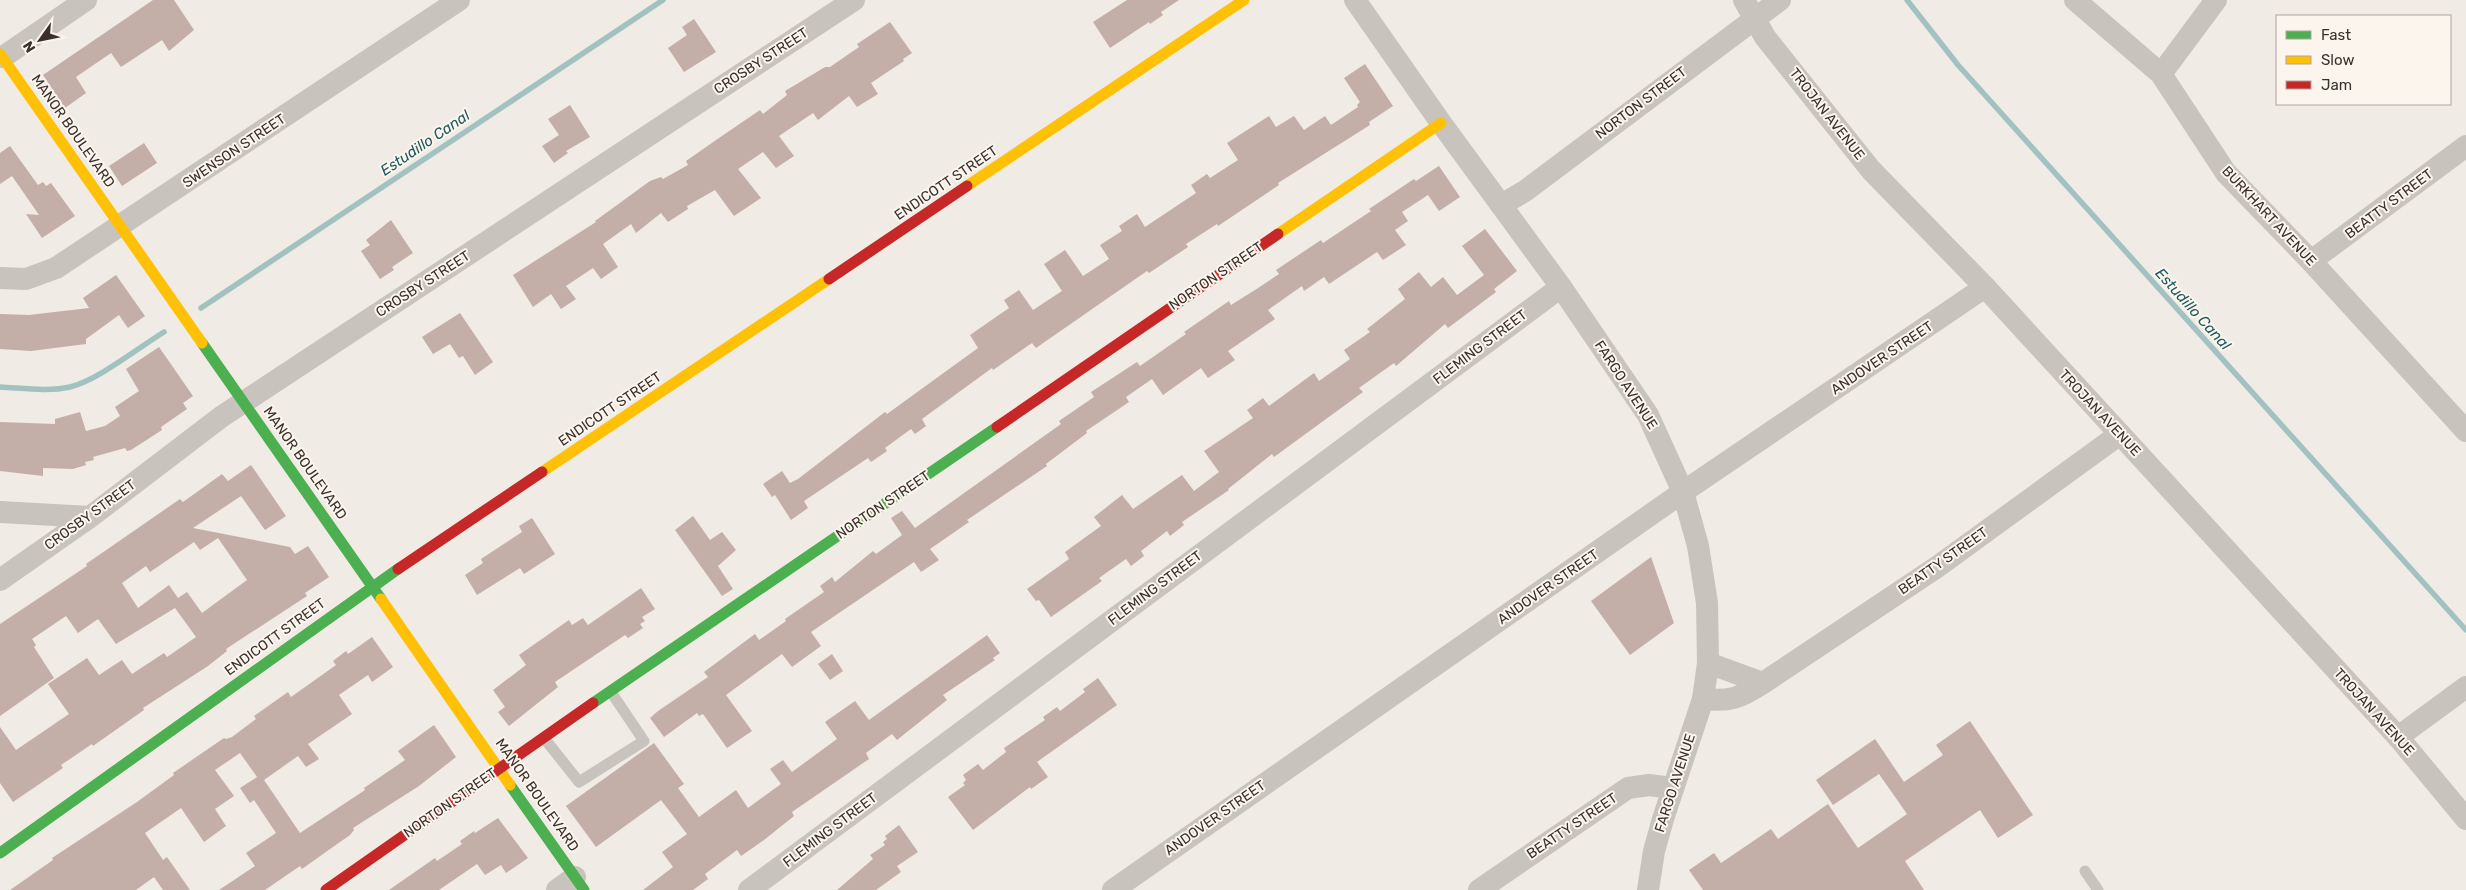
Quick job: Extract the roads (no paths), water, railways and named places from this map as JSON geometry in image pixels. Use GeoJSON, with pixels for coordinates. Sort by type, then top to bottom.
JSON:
{"type":"FeatureCollection","features":[{"type":"Feature","properties":{"kind":"street"},"geometry":{"type":"LineString","coordinates":[[1,55],[86,0]]}},
{"type":"Feature","properties":{"kind":"street","name":"SWENSON STREET"},"geometry":{"type":"LineString","coordinates":[[0,278],[26,279],[56,268],[459,0]]}},
{"type":"Feature","properties":{"kind":"street","name":"CROSBY STREET"},"geometry":{"type":"LineString","coordinates":[[0,580],[90,517],[243,403],[854,0]]}},
{"type":"Feature","properties":{"kind":"street","name":"ENDICOTT STREET"},"geometry":{"type":"LineString","coordinates":[[0,853],[374,586],[1244,0]]}},
{"type":"Feature","properties":{"kind":"street","name":"FARGO AVENUE"},"geometry":{"type":"LineString","coordinates":[[1355,0],[1440,123],[1561,287],[1648,415],[1683,492],[1698,546],[1707,603],[1708,663],[1703,699],[1672,788],[1654,851],[1651,890]]}},
{"type":"Feature","properties":{"kind":"street","name":"TROJAN AVENUE"},"geometry":{"type":"LineString","coordinates":[[1744,0],[1754,20],[1871,170],[1985,288],[2398,737],[2466,819]]}},
{"type":"Feature","properties":{"kind":"street","name":"NORTON STREET"},"geometry":{"type":"LineString","coordinates":[[1501,205],[1525,191],[1780,0]]}},
{"type":"Feature","properties":{"kind":"street","name":"BURKHART AVENUE"},"geometry":{"type":"LineString","coordinates":[[2075,0],[2161,74],[2226,173],[2464,424]]}},
{"type":"Feature","properties":{"kind":"street"},"geometry":{"type":"LineString","coordinates":[[2161,74],[2216,0]]}},
{"type":"Feature","properties":{"kind":"street","name":"MANOR BOULEVARD"},"geometry":{"type":"LineString","coordinates":[[1,55],[243,403],[374,586],[580,884]]}},
{"type":"Feature","properties":{"kind":"street","name":"NORTON STREET"},"geometry":{"type":"LineString","coordinates":[[326,890],[499,768],[1440,123]]}},
{"type":"Feature","properties":{"kind":"street","name":"BEATTY STREET"},"geometry":{"type":"LineString","coordinates":[[2311,261],[2466,146]]}},
{"type":"Feature","properties":{"kind":"street","name":"FLEMING STREET"},"geometry":{"type":"LineString","coordinates":[[749,890],[1561,287]]}},
{"type":"Feature","properties":{"kind":"street","name":"ANDOVER STREET"},"geometry":{"type":"LineString","coordinates":[[1113,890],[1683,492],[1985,288]]}},
{"type":"Feature","properties":{"kind":"street","name":"BEATTY STREET"},"geometry":{"type":"LineString","coordinates":[[1703,699],[1724,702],[1742,696],[1763,683],[1937,566],[2120,434]]}},
{"type":"Feature","properties":{"kind":"street"},"geometry":{"type":"LineString","coordinates":[[0,512],[90,517]]}},
{"type":"Feature","properties":{"kind":"street"},"geometry":{"type":"LineString","coordinates":[[1708,663],[1763,683]]}},
{"type":"Feature","properties":{"kind":"street"},"geometry":{"type":"LineString","coordinates":[[2398,737],[2466,687]]}},
{"type":"Feature","properties":{"kind":"street","name":"BEATTY STREET"},"geometry":{"type":"LineString","coordinates":[[1479,890],[1628,788],[1648,785],[1672,788]]}},
{"type":"Feature","properties":{"kind":"street"},"geometry":{"type":"LineString","coordinates":[[557,890],[580,884]]}},
{"type":"Feature","properties":{"kind":"lane"},"geometry":{"type":"LineString","coordinates":[[544,738],[580,782],[644,741],[611,692]]}},
{"type":"Feature","properties":{"kind":"lane"},"geometry":{"type":"LineString","coordinates":[[2085,871],[2098,890]]}},
{"type":"Feature","properties":{"kind":"waterway","name":"Estudillo Canal"},"geometry":{"type":"LineString","coordinates":[[201,308],[663,0]]}},
{"type":"Feature","properties":{"kind":"waterway","name":"Estudillo Canal"},"geometry":{"type":"LineString","coordinates":[[1907,0],[1958,65],[2466,630]]}},
{"type":"Feature","properties":{"kind":"waterway","name":"Estudillo Canal"},"geometry":{"type":"LineString","coordinates":[[0,387],[44,389],[70,387],[105,371],[164,332]]}}]}
